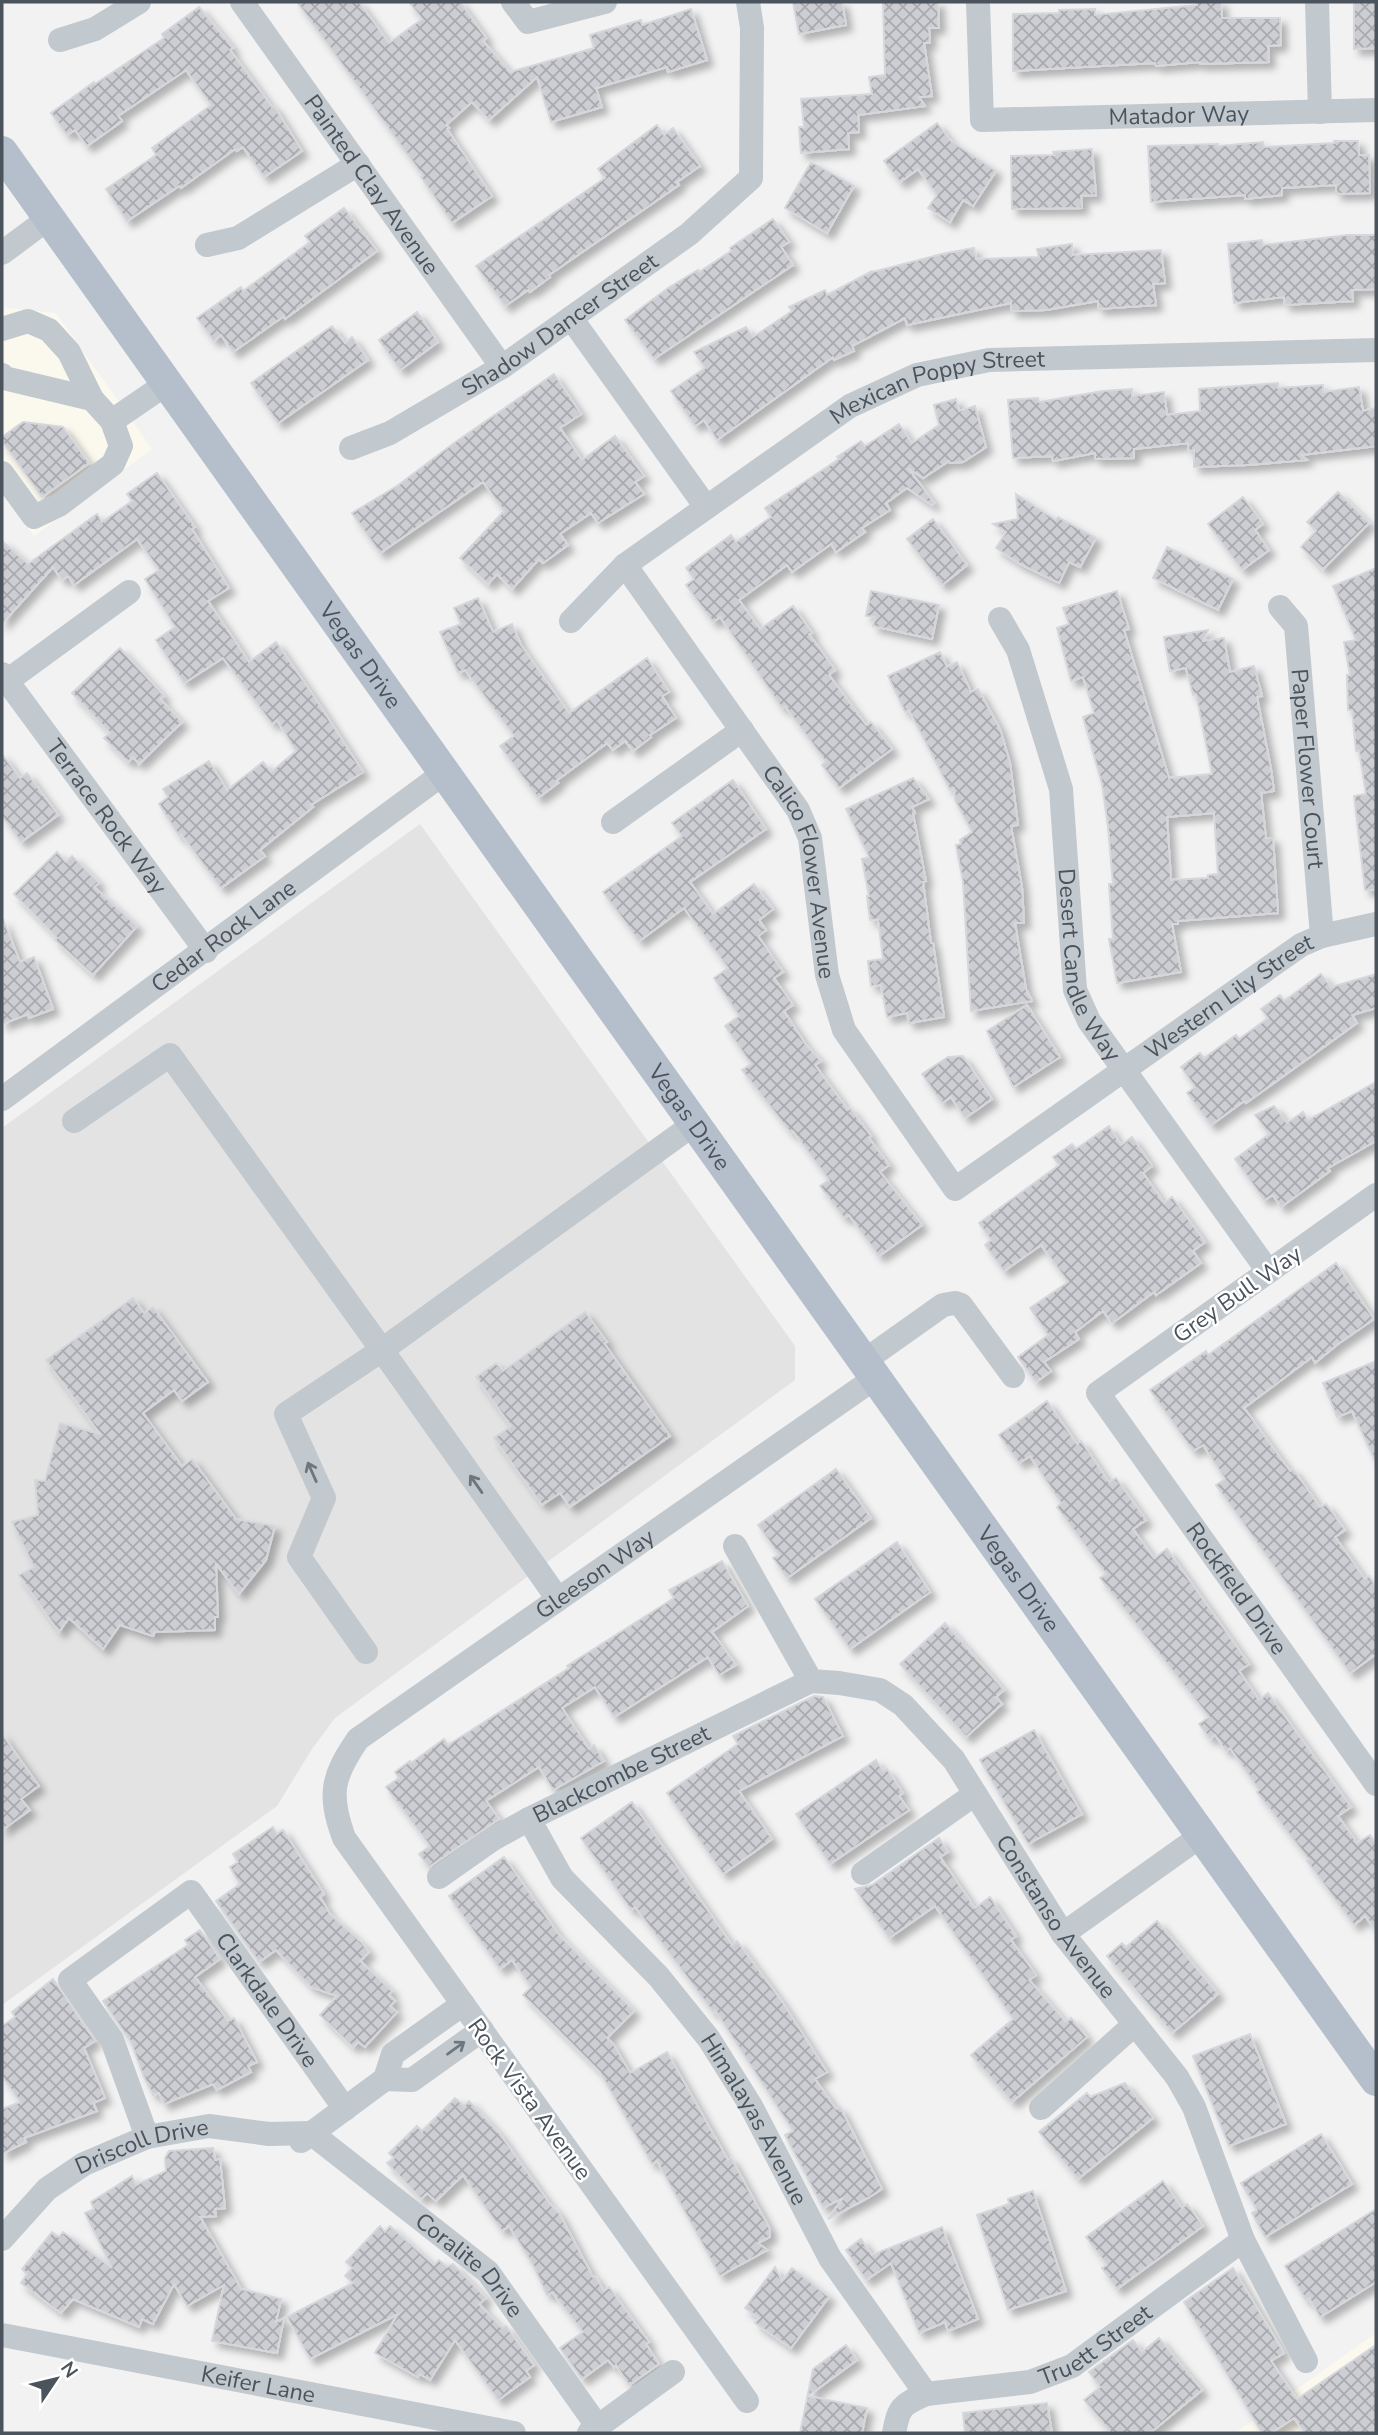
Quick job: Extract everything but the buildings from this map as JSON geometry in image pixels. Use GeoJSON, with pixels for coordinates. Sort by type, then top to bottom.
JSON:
{"type":"FeatureCollection","features":[{"type":"Feature","properties":{"kind":"main road","name":"Vegas Drive"},"geometry":{"type":"LineString","coordinates":[[2,152],[1376,2080]]}},
{"type":"Feature","properties":{"kind":"street"},"geometry":{"type":"LineString","coordinates":[[60,40],[95,29],[139,2]]}},
{"type":"Feature","properties":{"kind":"street","name":"Painted Clay Avenue"},"geometry":{"type":"LineString","coordinates":[[242,2],[502,367]]}},
{"type":"Feature","properties":{"kind":"street"},"geometry":{"type":"LineString","coordinates":[[513,2],[528,22],[605,2]]}},
{"type":"Feature","properties":{"kind":"street","name":"Shadow Dancer Street"},"geometry":{"type":"LineString","coordinates":[[351,448],[390,433],[502,367],[689,234],[751,178],[752,28],[748,2]]}},
{"type":"Feature","properties":{"kind":"street","name":"Matador Way"},"geometry":{"type":"LineString","coordinates":[[978,2],[982,120],[1376,110]]}},
{"type":"Feature","properties":{"kind":"street"},"geometry":{"type":"LineString","coordinates":[[1317,2],[1320,112]]}},
{"type":"Feature","properties":{"kind":"street"},"geometry":{"type":"LineString","coordinates":[[207,245],[238,237],[358,164]]}},
{"type":"Feature","properties":{"kind":"street"},"geometry":{"type":"LineString","coordinates":[[2,253],[49,219]]}},
{"type":"Feature","properties":{"kind":"street"},"geometry":{"type":"LineString","coordinates":[[571,318],[706,507]]}},
{"type":"Feature","properties":{"kind":"street"},"geometry":{"type":"LineString","coordinates":[[2,330],[28,321],[49,330],[69,352],[92,399],[112,421],[121,446],[113,464],[59,505],[34,517],[2,473]]}},
{"type":"Feature","properties":{"kind":"street","name":"Mexican Poppy Street"},"geometry":{"type":"LineString","coordinates":[[571,621],[625,565],[706,507],[850,406],[917,375],[989,359],[1376,349]]}},
{"type":"Feature","properties":{"kind":"street"},"geometry":{"type":"LineString","coordinates":[[3,378],[92,399]]}},
{"type":"Feature","properties":{"kind":"street"},"geometry":{"type":"LineString","coordinates":[[112,421],[166,384]]}},
{"type":"Feature","properties":{"kind":"street","name":"Calico Flower Avenue"},"geometry":{"type":"LineString","coordinates":[[625,565],[798,810],[810,838],[827,975],[844,1030],[955,1189]]}},
{"type":"Feature","properties":{"kind":"street","name":"Terrace Rock Way"},"geometry":{"type":"LineString","coordinates":[[129,592],[4,677],[206,951]]}},
{"type":"Feature","properties":{"kind":"street","name":"Paper Flower Court"},"geometry":{"type":"LineString","coordinates":[[1280,607],[1297,626],[1322,936]]}},
{"type":"Feature","properties":{"kind":"street","name":"Desert Candle Way"},"geometry":{"type":"LineString","coordinates":[[1000,619],[1018,650],[1061,789],[1075,990],[1089,1021],[1268,1271]]}},
{"type":"Feature","properties":{"kind":"street"},"geometry":{"type":"LineString","coordinates":[[613,822],[742,730]]}},
{"type":"Feature","properties":{"kind":"street","name":"Cedar Rock Lane"},"geometry":{"type":"LineString","coordinates":[[2,1099],[444,773]]}},
{"type":"Feature","properties":{"kind":"street","name":"Western Lily Street"},"geometry":{"type":"LineString","coordinates":[[955,1189],[1301,945],[1322,936],[1376,924]]}},
{"type":"Feature","properties":{"kind":"street"},"geometry":{"type":"LineString","coordinates":[[74,1121],[170,1055],[558,1599]]}},
{"type":"Feature","properties":{"kind":"street"},"geometry":{"type":"LineString","coordinates":[[366,1652],[299,1557],[324,1498],[286,1415],[382,1350],[694,1124]]}},
{"type":"Feature","properties":{"kind":"street","name":"Grey Bull Way"},"geometry":{"type":"LineString","coordinates":[[1098,1393],[1268,1271],[1375,1202]]}},
{"type":"Feature","properties":{"kind":"street","name":"Gleeson Way"},"geometry":{"type":"LineString","coordinates":[[334,1788],[340,1765],[358,1739],[558,1599],[869,1369],[943,1305],[961,1305],[1013,1376]]}},
{"type":"Feature","properties":{"kind":"street","name":"Rockfield Drive"},"geometry":{"type":"LineString","coordinates":[[1098,1393],[1376,1784]]}},
{"type":"Feature","properties":{"kind":"street"},"geometry":{"type":"LineString","coordinates":[[735,1546],[811,1681]]}},
{"type":"Feature","properties":{"kind":"street","name":"Constanso Avenue"},"geometry":{"type":"LineString","coordinates":[[811,1681],[880,1690],[903,1705],[954,1760],[1063,1934],[1177,2077],[1194,2107],[1243,2240],[1306,2361]]}},
{"type":"Feature","properties":{"kind":"street","name":"Blackcombe Street"},"geometry":{"type":"LineString","coordinates":[[439,1877],[493,1839],[529,1819],[811,1681]]}},
{"type":"Feature","properties":{"kind":"street","name":"Rock Vista Avenue"},"geometry":{"type":"LineString","coordinates":[[334,1788],[336,1815],[344,1838],[747,2401]]}},
{"type":"Feature","properties":{"kind":"street"},"geometry":{"type":"LineString","coordinates":[[863,1873],[975,1794]]}},
{"type":"Feature","properties":{"kind":"street","name":"Himalayas Avenue"},"geometry":{"type":"LineString","coordinates":[[529,1819],[562,1878],[659,1977],[709,2039],[751,2106],[830,2258],[926,2394]]}},
{"type":"Feature","properties":{"kind":"street"},"geometry":{"type":"LineString","coordinates":[[1063,1934],[1202,1835]]}},
{"type":"Feature","properties":{"kind":"street","name":"Clarkdale Drive"},"geometry":{"type":"LineString","coordinates":[[147,2137],[112,2040],[69,1980],[191,1892],[345,2109]]}},
{"type":"Feature","properties":{"kind":"street"},"geometry":{"type":"LineString","coordinates":[[306,2137],[385,2079],[393,2054],[463,2004]]}},
{"type":"Feature","properties":{"kind":"street"},"geometry":{"type":"LineString","coordinates":[[1041,2108],[1135,2024]]}},
{"type":"Feature","properties":{"kind":"street"},"geometry":{"type":"LineString","coordinates":[[385,2079],[412,2080],[482,2030]]}},
{"type":"Feature","properties":{"kind":"street"},"geometry":{"type":"LineString","coordinates":[[412,2040],[431,2066]]}},
{"type":"Feature","properties":{"kind":"street","name":"Driscoll Drive"},"geometry":{"type":"LineString","coordinates":[[2,2239],[47,2189],[84,2164],[147,2137],[209,2126],[306,2137]]}},
{"type":"Feature","properties":{"kind":"street","name":"Coralite Drive"},"geometry":{"type":"LineString","coordinates":[[306,2137],[488,2273],[593,2430]]}},
{"type":"Feature","properties":{"kind":"street","name":"Truett Street"},"geometry":{"type":"LineString","coordinates":[[926,2394],[1030,2382],[1072,2366],[1243,2240]]}},
{"type":"Feature","properties":{"kind":"street","name":"Keifer Lane"},"geometry":{"type":"LineString","coordinates":[[2,2335],[514,2433]]}},
{"type":"Feature","properties":{"kind":"street"},"geometry":{"type":"LineString","coordinates":[[593,2430],[673,2372]]}},
{"type":"Feature","properties":{"kind":"street"},"geometry":{"type":"LineString","coordinates":[[894,2433],[898,2412],[905,2403],[926,2394]]}},
{"type":"Feature","properties":{"kind":"shaded area"},"geometry":{"type":"Polygon","coordinates":[[[6,308],[56,313],[152,449],[34,536],[2,492],[2,311],[6,308]]]}},
{"type":"Feature","properties":{"kind":"shaded area"},"geometry":{"type":"Polygon","coordinates":[[[420,824],[795,1346],[795,1380],[335,1718],[312,1749],[277,1806],[2,2005],[2,1128],[420,824]]]}},
{"type":"Feature","properties":{"kind":"shaded area"},"geometry":{"type":"Polygon","coordinates":[[[1376,2333],[1376,2433],[1235,2433],[1376,2333]]]}}]}
